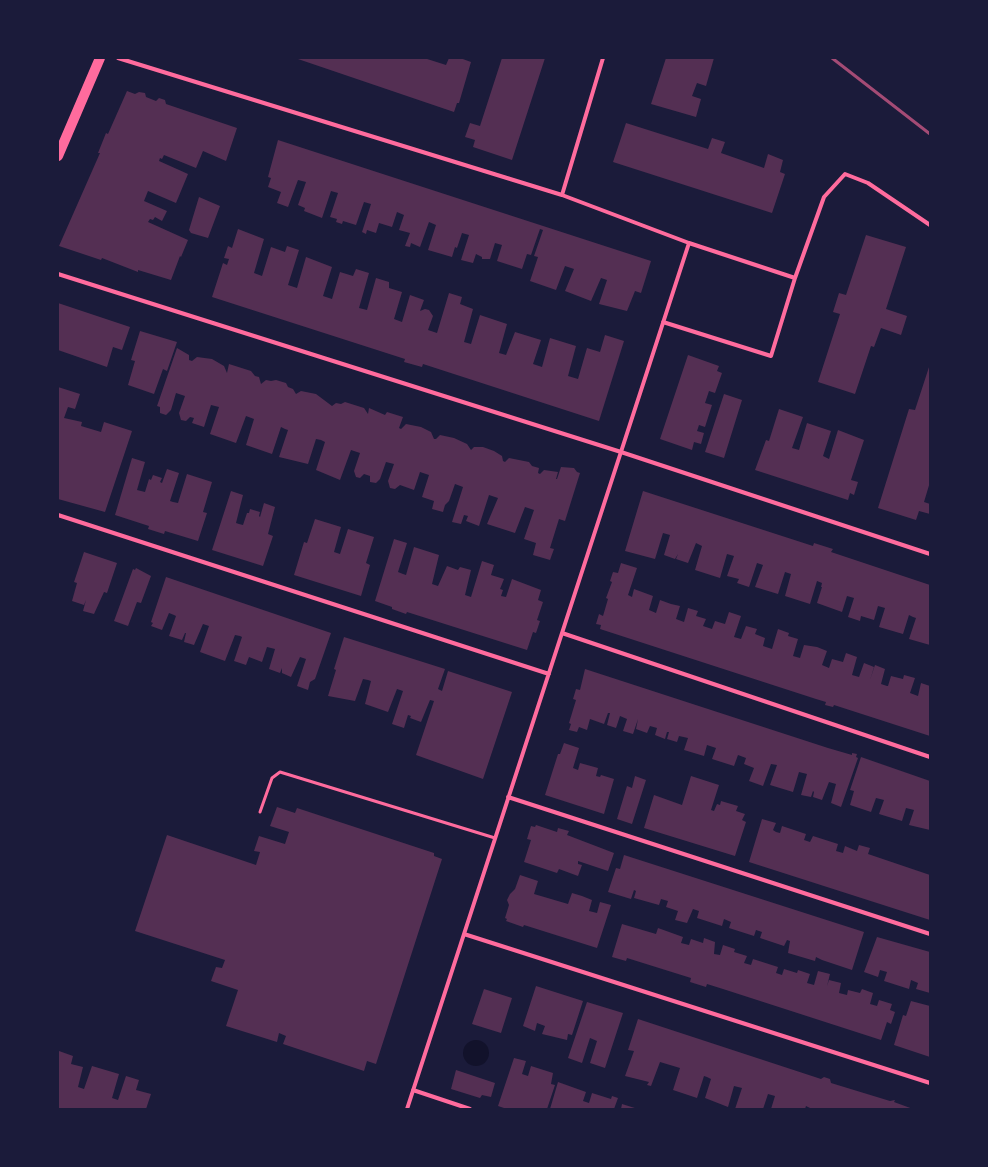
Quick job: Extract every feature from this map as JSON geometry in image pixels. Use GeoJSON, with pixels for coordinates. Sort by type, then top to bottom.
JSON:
{"type":"FeatureCollection","features":[{"type":"Feature","properties":{"kind":"main road"},"geometry":{"type":"LineString","coordinates":[[58,156],[100,58]]}},
{"type":"Feature","properties":{"kind":"street"},"geometry":{"type":"LineString","coordinates":[[118,58],[562,195],[689,243],[795,278]]}},
{"type":"Feature","properties":{"kind":"street"},"geometry":{"type":"LineString","coordinates":[[562,195],[603,58]]}},
{"type":"Feature","properties":{"kind":"street"},"geometry":{"type":"LineString","coordinates":[[664,322],[771,356],[795,278],[824,197],[845,174],[868,183],[930,225]]}},
{"type":"Feature","properties":{"kind":"street"},"geometry":{"type":"LineString","coordinates":[[407,1109],[689,243]]}},
{"type":"Feature","properties":{"kind":"street"},"geometry":{"type":"LineString","coordinates":[[58,274],[621,452],[930,554]]}},
{"type":"Feature","properties":{"kind":"street"},"geometry":{"type":"LineString","coordinates":[[58,515],[548,674]]}},
{"type":"Feature","properties":{"kind":"street"},"geometry":{"type":"LineString","coordinates":[[562,633],[930,757]]}},
{"type":"Feature","properties":{"kind":"street"},"geometry":{"type":"LineString","coordinates":[[508,797],[930,934]]}},
{"type":"Feature","properties":{"kind":"street"},"geometry":{"type":"LineString","coordinates":[[464,934],[930,1083]]}},
{"type":"Feature","properties":{"kind":"street"},"geometry":{"type":"LineString","coordinates":[[412,1090],[470,1109]]}},
{"type":"Feature","properties":{"kind":"lane"},"geometry":{"type":"LineString","coordinates":[[260,812],[272,778],[280,772],[495,838]]}},
{"type":"Feature","properties":{"kind":"shaded area"},"geometry":{"type":"Polygon","coordinates":[[[476,1040],[485,1044],[489,1053],[485,1062],[476,1066],[467,1062],[463,1053],[467,1044],[476,1040]]]}},
{"type":"Feature","properties":{"kind":"building"},"geometry":{"type":"Polygon","coordinates":[[[295,58],[424,58],[446,65],[449,58],[460,58],[471,62],[459,103],[457,103],[454,112],[295,58]]]}},
{"type":"Feature","properties":{"kind":"building"},"geometry":{"type":"Polygon","coordinates":[[[502,58],[545,58],[512,160],[473,147],[475,140],[465,137],[470,123],[480,126],[502,58]]]}},
{"type":"Feature","properties":{"kind":"building"},"geometry":{"type":"Polygon","coordinates":[[[666,58],[714,58],[706,86],[697,83],[692,96],[701,99],[696,117],[651,104],[666,58]]]}},
{"type":"Feature","properties":{"kind":"building"},"geometry":{"type":"Polygon","coordinates":[[[127,91],[135,94],[139,92],[145,93],[146,97],[156,101],[159,98],[165,100],[166,104],[237,128],[226,161],[203,151],[196,168],[164,155],[162,159],[160,158],[159,161],[188,174],[176,203],[148,191],[144,201],[167,211],[162,221],[155,217],[153,220],[150,219],[148,222],[188,240],[171,280],[138,270],[138,272],[102,258],[101,260],[59,246],[100,153],[98,153],[106,133],[108,134],[127,91]]]}},
{"type":"Feature","properties":{"kind":"building"},"geometry":{"type":"Polygon","coordinates":[[[626,123],[708,149],[712,138],[725,142],[721,153],[764,168],[768,154],[783,160],[780,172],[785,174],[772,213],[613,162],[626,123]]]}},
{"type":"Feature","properties":{"kind":"building"},"geometry":{"type":"Polygon","coordinates":[[[278,140],[651,261],[641,293],[635,291],[627,311],[599,304],[607,280],[601,278],[591,301],[565,291],[574,269],[565,266],[556,290],[530,281],[538,257],[534,256],[543,230],[540,229],[531,255],[527,254],[522,269],[497,261],[502,245],[495,243],[490,259],[482,259],[482,257],[476,254],[473,263],[461,260],[469,235],[462,233],[452,257],[428,250],[436,225],[429,222],[420,247],[411,243],[410,247],[405,246],[410,233],[399,230],[404,215],[397,212],[392,227],[379,223],[376,233],[367,230],[366,234],[362,232],[371,204],[364,202],[356,225],[343,221],[342,224],[336,222],[337,219],[330,217],[338,193],[331,191],[322,218],[304,211],[305,208],[298,205],[306,182],[298,180],[288,207],[277,203],[281,192],[268,187],[271,178],[268,177],[278,140]]]}},
{"type":"Feature","properties":{"kind":"building"},"geometry":{"type":"Polygon","coordinates":[[[199,197],[220,206],[208,238],[191,233],[189,230],[199,197]]]}},
{"type":"Feature","properties":{"kind":"building"},"geometry":{"type":"Polygon","coordinates":[[[238,229],[264,239],[254,273],[262,276],[271,247],[285,252],[287,246],[299,250],[288,285],[297,288],[306,257],[332,267],[323,296],[332,299],[340,272],[353,276],[356,269],[369,273],[359,308],[367,310],[376,278],[389,282],[389,288],[402,292],[394,319],[402,322],[410,295],[424,300],[420,311],[425,309],[429,310],[433,316],[428,330],[437,333],[449,293],[462,297],[460,304],[473,309],[464,342],[471,344],[480,315],[507,324],[499,353],[506,355],[515,332],[541,340],[533,364],[542,367],[550,338],[576,346],[568,376],[578,379],[587,348],[600,352],[605,335],[624,341],[599,421],[423,364],[422,367],[404,362],[405,359],[212,297],[223,263],[227,265],[229,259],[224,258],[228,246],[232,248],[238,229]]]}},
{"type":"Feature","properties":{"kind":"building"},"geometry":{"type":"Polygon","coordinates":[[[866,235],[906,247],[886,309],[907,316],[901,335],[881,328],[874,347],[871,346],[855,394],[818,382],[840,314],[833,312],[839,293],[846,295],[866,235]]]}},
{"type":"Feature","properties":{"kind":"building"},"geometry":{"type":"Polygon","coordinates":[[[58,303],[130,327],[122,350],[113,347],[107,367],[58,350],[58,303]]]}},
{"type":"Feature","properties":{"kind":"building"},"geometry":{"type":"Polygon","coordinates":[[[140,331],[177,342],[167,371],[163,369],[154,394],[128,385],[135,361],[131,360],[140,331]]]}},
{"type":"Feature","properties":{"kind":"building"},"geometry":{"type":"Polygon","coordinates":[[[177,348],[189,355],[189,360],[192,361],[197,357],[212,359],[224,366],[227,373],[229,364],[251,371],[255,376],[259,377],[261,384],[266,380],[276,380],[286,383],[288,387],[293,389],[296,394],[301,391],[316,394],[332,406],[336,403],[341,404],[345,402],[364,408],[368,414],[369,408],[385,415],[387,412],[403,417],[399,428],[401,429],[406,424],[421,427],[431,432],[434,439],[440,435],[454,438],[467,444],[471,450],[474,447],[483,447],[502,456],[503,461],[505,462],[509,458],[529,462],[532,466],[539,468],[538,473],[540,474],[544,470],[558,472],[556,479],[561,467],[574,468],[580,473],[565,521],[559,519],[550,548],[554,549],[550,560],[533,555],[536,543],[524,539],[534,510],[525,507],[515,533],[487,524],[498,498],[489,495],[479,526],[466,521],[468,516],[464,515],[461,524],[452,522],[463,487],[455,484],[443,512],[432,509],[434,501],[422,497],[429,475],[420,472],[414,490],[400,485],[395,489],[390,488],[388,481],[394,464],[386,462],[380,479],[376,483],[370,482],[370,476],[364,474],[360,478],[356,477],[354,471],[360,453],[351,450],[340,480],[316,470],[325,442],[321,440],[316,439],[308,464],[279,457],[288,430],[281,427],[272,454],[246,445],[254,419],[246,416],[236,443],[210,434],[219,407],[211,405],[204,427],[192,423],[194,418],[190,417],[186,421],[181,420],[179,413],[185,396],[176,393],[171,410],[166,415],[160,413],[160,407],[157,406],[177,348]]]}},
{"type":"Feature","properties":{"kind":"building"},"geometry":{"type":"Polygon","coordinates":[[[688,355],[719,366],[717,371],[722,373],[715,393],[709,391],[705,403],[712,405],[705,427],[699,425],[697,431],[704,433],[701,444],[694,442],[692,450],[660,439],[688,355]]]}},
{"type":"Feature","properties":{"kind":"building"},"geometry":{"type":"Polygon","coordinates":[[[930,364],[930,482],[924,502],[930,504],[930,514],[919,511],[916,520],[878,508],[909,409],[915,410],[930,364]]]}},
{"type":"Feature","properties":{"kind":"building"},"geometry":{"type":"Polygon","coordinates":[[[58,387],[80,394],[75,409],[68,407],[64,418],[82,422],[81,426],[101,432],[104,422],[132,431],[105,512],[58,499],[58,387]]]}},
{"type":"Feature","properties":{"kind":"building"},"geometry":{"type":"Polygon","coordinates":[[[724,394],[742,400],[724,458],[705,452],[724,394]]]}},
{"type":"Feature","properties":{"kind":"building"},"geometry":{"type":"Polygon","coordinates":[[[779,409],[803,417],[792,448],[799,450],[807,423],[831,431],[823,456],[829,459],[838,430],[864,440],[851,480],[858,482],[854,495],[850,493],[848,500],[755,470],[766,440],[769,441],[779,409]]]}},
{"type":"Feature","properties":{"kind":"building"},"geometry":{"type":"Polygon","coordinates":[[[132,458],[145,462],[137,490],[145,492],[149,479],[151,480],[153,475],[162,478],[160,482],[162,483],[167,469],[179,473],[170,501],[173,502],[178,503],[187,474],[212,482],[203,512],[207,513],[198,541],[165,531],[164,534],[148,529],[149,526],[115,515],[132,458]]]}},
{"type":"Feature","properties":{"kind":"building"},"geometry":{"type":"Polygon","coordinates":[[[231,491],[243,495],[236,523],[243,525],[250,509],[260,512],[260,517],[264,503],[275,507],[268,534],[273,536],[263,566],[212,550],[231,491]]]}},
{"type":"Feature","properties":{"kind":"building"},"geometry":{"type":"Polygon","coordinates":[[[643,491],[813,546],[814,543],[833,549],[831,552],[930,585],[930,645],[909,639],[916,618],[909,615],[903,634],[879,627],[885,608],[878,606],[874,620],[861,616],[860,621],[848,617],[854,598],[847,596],[842,612],[817,603],[822,583],[817,581],[810,604],[785,596],[791,574],[785,572],[778,594],[755,587],[763,565],[757,563],[749,587],[737,583],[739,579],[727,576],[734,556],[727,554],[720,578],[695,570],[702,546],[696,543],[688,563],[676,559],[678,554],[675,559],[664,555],[670,535],[663,533],[655,559],[625,551],[643,491]]]}},
{"type":"Feature","properties":{"kind":"building"},"geometry":{"type":"Polygon","coordinates":[[[315,519],[341,527],[334,552],[340,554],[348,529],[374,537],[366,563],[370,565],[361,596],[294,575],[304,542],[307,543],[315,519]]]}},
{"type":"Feature","properties":{"kind":"building"},"geometry":{"type":"Polygon","coordinates":[[[394,539],[407,543],[398,572],[403,574],[406,575],[414,547],[439,555],[432,584],[438,586],[447,566],[458,570],[460,567],[471,570],[465,595],[471,597],[482,561],[494,565],[491,575],[504,579],[500,589],[503,590],[501,596],[506,597],[512,579],[541,590],[538,600],[543,602],[537,620],[540,621],[536,633],[533,632],[527,650],[407,612],[406,614],[375,601],[394,539]]]}},
{"type":"Feature","properties":{"kind":"building"},"geometry":{"type":"Polygon","coordinates":[[[84,552],[117,563],[107,593],[104,592],[94,614],[83,611],[86,600],[84,605],[72,601],[77,583],[74,582],[84,552]]]}},
{"type":"Feature","properties":{"kind":"building"},"geometry":{"type":"Polygon","coordinates":[[[621,563],[637,568],[628,595],[632,597],[634,589],[653,596],[649,610],[656,613],[660,600],[680,606],[676,619],[684,622],[688,608],[698,611],[696,616],[706,619],[703,626],[712,629],[715,621],[725,624],[729,612],[741,616],[734,637],[741,639],[746,626],[757,629],[755,634],[765,638],[763,646],[772,649],[778,629],[789,633],[788,636],[798,639],[793,656],[800,658],[804,645],[817,647],[827,651],[822,665],[829,668],[832,659],[843,662],[846,653],[857,657],[852,675],[859,677],[864,663],[874,667],[870,680],[875,665],[885,669],[881,684],[888,686],[891,676],[903,679],[904,675],[915,678],[910,693],[918,696],[921,683],[930,686],[930,736],[834,705],[833,707],[825,705],[826,702],[600,629],[601,625],[596,624],[599,614],[603,616],[608,599],[606,598],[612,582],[610,581],[613,572],[618,573],[621,563]]]}},
{"type":"Feature","properties":{"kind":"building"},"geometry":{"type":"Polygon","coordinates":[[[136,568],[151,576],[141,603],[137,602],[128,626],[114,621],[133,569],[135,570],[136,568]]]}},
{"type":"Feature","properties":{"kind":"building"},"geometry":{"type":"Polygon","coordinates":[[[166,577],[331,633],[315,679],[310,682],[308,690],[297,686],[306,659],[300,657],[291,677],[282,673],[282,668],[280,673],[269,669],[275,649],[267,647],[262,662],[249,657],[246,665],[234,661],[242,637],[240,636],[235,635],[225,661],[200,652],[209,626],[203,624],[194,645],[184,642],[186,633],[182,640],[169,636],[176,616],[174,615],[169,613],[162,630],[151,626],[166,577]]]}},
{"type":"Feature","properties":{"kind":"building"},"geometry":{"type":"Polygon","coordinates":[[[344,637],[445,669],[438,689],[442,691],[448,671],[512,692],[483,779],[416,755],[434,701],[430,700],[421,722],[410,718],[411,716],[408,715],[404,728],[392,724],[403,691],[397,689],[388,712],[365,704],[371,681],[368,680],[363,679],[355,701],[328,696],[336,670],[334,669],[344,637]]]}},
{"type":"Feature","properties":{"kind":"building"},"geometry":{"type":"Polygon","coordinates":[[[585,669],[828,748],[852,755],[852,753],[857,754],[856,757],[858,758],[841,807],[831,803],[836,784],[829,782],[822,800],[813,797],[813,791],[811,797],[801,795],[807,774],[799,772],[793,792],[770,785],[777,765],[771,764],[763,786],[749,781],[754,768],[744,764],[746,758],[738,755],[734,766],[712,759],[716,748],[707,745],[704,756],[684,750],[688,738],[679,736],[677,742],[667,739],[669,732],[667,732],[665,739],[655,735],[657,728],[650,726],[647,733],[636,729],[638,719],[633,734],[623,731],[627,719],[620,716],[616,728],[607,725],[610,713],[608,713],[604,724],[590,719],[587,730],[579,727],[577,732],[569,730],[571,724],[569,723],[576,700],[573,699],[576,689],[580,690],[585,669]]]}},
{"type":"Feature","properties":{"kind":"building"},"geometry":{"type":"Polygon","coordinates":[[[564,743],[579,748],[573,768],[578,770],[580,763],[598,768],[596,776],[600,777],[601,775],[614,779],[604,814],[545,795],[558,754],[560,754],[564,743]]]}},
{"type":"Feature","properties":{"kind":"building"},"geometry":{"type":"Polygon","coordinates":[[[861,757],[930,781],[930,830],[909,825],[914,810],[906,808],[902,821],[879,814],[884,800],[876,798],[871,812],[850,805],[854,791],[850,790],[861,757]]]}},
{"type":"Feature","properties":{"kind":"building"},"geometry":{"type":"Polygon","coordinates":[[[635,776],[646,780],[632,824],[617,819],[627,786],[632,788],[635,776]]]}},
{"type":"Feature","properties":{"kind":"building"},"geometry":{"type":"Polygon","coordinates":[[[691,776],[719,785],[711,810],[714,811],[717,804],[720,805],[721,801],[738,806],[736,811],[745,814],[742,820],[746,822],[735,856],[644,828],[654,795],[682,805],[691,776]]]}},
{"type":"Feature","properties":{"kind":"building"},"geometry":{"type":"Polygon","coordinates":[[[277,807],[295,813],[297,808],[434,853],[434,856],[442,859],[376,1064],[367,1061],[364,1071],[283,1044],[286,1036],[279,1033],[277,1042],[226,1026],[238,990],[211,981],[216,967],[222,968],[225,960],[135,931],[167,835],[256,865],[260,852],[254,851],[259,836],[285,844],[289,832],[270,826],[277,807]]]}},
{"type":"Feature","properties":{"kind":"building"},"geometry":{"type":"Polygon","coordinates":[[[762,819],[776,823],[773,830],[776,832],[780,833],[782,826],[806,834],[804,840],[810,842],[813,836],[838,844],[836,851],[843,853],[845,846],[857,851],[859,845],[870,848],[868,854],[930,875],[930,920],[749,862],[762,819]]]}},
{"type":"Feature","properties":{"kind":"building"},"geometry":{"type":"Polygon","coordinates":[[[536,825],[557,832],[558,828],[569,831],[567,835],[614,853],[608,871],[578,861],[578,864],[582,865],[578,876],[559,869],[557,873],[524,862],[531,840],[527,839],[531,826],[535,827],[536,825]]]}},
{"type":"Feature","properties":{"kind":"building"},"geometry":{"type":"Polygon","coordinates":[[[624,855],[864,932],[852,970],[816,957],[815,961],[788,953],[790,941],[787,940],[784,946],[760,938],[762,932],[756,930],[754,936],[729,928],[731,922],[724,919],[722,926],[697,918],[699,911],[693,909],[687,923],[675,920],[678,911],[666,907],[668,901],[661,899],[659,905],[634,898],[636,891],[634,890],[631,899],[608,892],[616,868],[620,869],[624,855]]]}},
{"type":"Feature","properties":{"kind":"building"},"geometry":{"type":"Polygon","coordinates":[[[520,875],[538,881],[534,894],[568,904],[572,893],[582,896],[592,900],[589,911],[597,913],[600,902],[611,905],[597,948],[524,925],[523,927],[506,921],[507,919],[505,918],[509,905],[507,900],[515,889],[520,875]]]}},
{"type":"Feature","properties":{"kind":"building"},"geometry":{"type":"Polygon","coordinates":[[[622,924],[656,934],[658,928],[683,937],[681,943],[689,945],[691,939],[703,943],[704,938],[715,942],[714,954],[720,955],[723,945],[735,949],[734,952],[747,956],[744,963],[751,965],[753,959],[778,967],[776,973],[782,975],[784,969],[797,973],[798,970],[810,974],[807,983],[814,985],[818,971],[830,974],[827,986],[829,980],[841,983],[839,993],[847,995],[848,990],[860,993],[862,989],[873,993],[870,1004],[877,1006],[879,1000],[892,1004],[890,1010],[895,1012],[891,1024],[887,1022],[881,1040],[707,984],[706,987],[690,982],[691,978],[627,958],[626,961],[612,957],[622,924]]]}},
{"type":"Feature","properties":{"kind":"building"},"geometry":{"type":"Polygon","coordinates":[[[877,937],[930,952],[930,993],[916,989],[918,983],[911,980],[909,989],[884,981],[887,972],[880,970],[878,977],[864,972],[877,937]]]}},
{"type":"Feature","properties":{"kind":"building"},"geometry":{"type":"Polygon","coordinates":[[[536,986],[583,1001],[572,1035],[568,1034],[567,1040],[542,1034],[545,1026],[537,1023],[535,1031],[523,1026],[536,986]]]}},
{"type":"Feature","properties":{"kind":"building"},"geometry":{"type":"Polygon","coordinates":[[[484,989],[512,998],[501,1033],[472,1024],[484,989]]]}},
{"type":"Feature","properties":{"kind":"building"},"geometry":{"type":"Polygon","coordinates":[[[911,1001],[930,1006],[930,1057],[894,1045],[903,1015],[906,1016],[911,1001]]]}},
{"type":"Feature","properties":{"kind":"building"},"geometry":{"type":"Polygon","coordinates":[[[587,1002],[623,1013],[605,1068],[590,1063],[597,1041],[590,1038],[582,1063],[568,1058],[587,1002]]]}},
{"type":"Feature","properties":{"kind":"building"},"geometry":{"type":"Polygon","coordinates":[[[638,1019],[821,1079],[824,1077],[830,1079],[831,1083],[890,1101],[895,1100],[894,1102],[913,1109],[812,1109],[806,1106],[805,1109],[771,1109],[775,1096],[768,1094],[763,1109],[735,1109],[742,1088],[734,1086],[728,1107],[705,1098],[711,1079],[704,1076],[697,1098],[673,1090],[680,1068],[660,1062],[651,1086],[647,1085],[649,1082],[625,1076],[634,1051],[628,1050],[638,1019]]]}},
{"type":"Feature","properties":{"kind":"building"},"geometry":{"type":"Polygon","coordinates":[[[59,1051],[73,1056],[71,1064],[83,1067],[78,1087],[84,1089],[92,1066],[119,1074],[112,1098],[118,1100],[126,1076],[139,1080],[136,1090],[151,1094],[146,1109],[58,1109],[59,1051]]]}},
{"type":"Feature","properties":{"kind":"building"},"geometry":{"type":"Polygon","coordinates":[[[514,1058],[526,1061],[522,1074],[528,1076],[531,1066],[553,1073],[551,1084],[555,1085],[547,1109],[507,1109],[498,1106],[514,1058]]]}},
{"type":"Feature","properties":{"kind":"building"},"geometry":{"type":"Polygon","coordinates":[[[456,1070],[495,1083],[491,1097],[482,1095],[480,1098],[451,1089],[456,1070]]]}},
{"type":"Feature","properties":{"kind":"building"},"geometry":{"type":"Polygon","coordinates":[[[558,1082],[586,1092],[583,1101],[589,1103],[592,1093],[611,1099],[612,1096],[618,1098],[614,1109],[550,1109],[558,1082]]]}},
{"type":"Feature","properties":{"kind":"building"},"geometry":{"type":"Polygon","coordinates":[[[622,1104],[638,1109],[621,1109],[622,1104]]]}},
{"type":"Feature","properties":{"kind":"railway"},"geometry":{"type":"LineString","coordinates":[[832,58],[930,134]]}}]}
